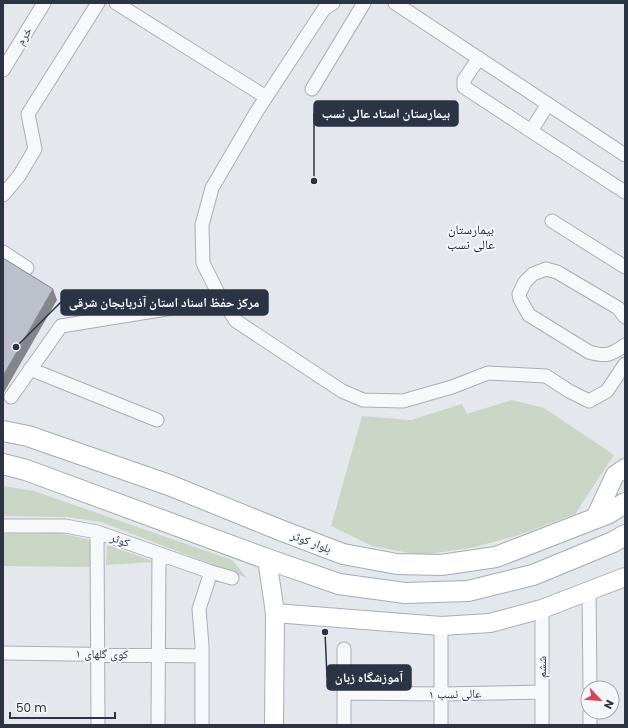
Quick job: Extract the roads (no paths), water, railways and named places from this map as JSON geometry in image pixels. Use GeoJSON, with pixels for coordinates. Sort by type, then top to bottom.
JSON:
{"type":"FeatureCollection","features":[{"type":"Feature","properties":{"kind":"main road","name":"بلوار کوثر"},"geometry":{"type":"LineString","coordinates":[[3,431],[28,436],[169,484],[342,554],[397,564],[441,565],[496,557],[606,514],[625,503]]}},
{"type":"Feature","properties":{"kind":"main road"},"geometry":{"type":"LineString","coordinates":[[3,464],[26,470],[339,584],[404,593],[468,591],[533,575],[613,542],[625,535]]}},
{"type":"Feature","properties":{"kind":"main road"},"geometry":{"type":"LineString","coordinates":[[267,559],[280,530]]}},
{"type":"Feature","properties":{"kind":"street","name":"خرم"},"geometry":{"type":"LineString","coordinates":[[3,70],[44,3]]}},
{"type":"Feature","properties":{"kind":"street"},"geometry":{"type":"LineString","coordinates":[[3,195],[20,176],[35,149],[28,114],[98,3]]}},
{"type":"Feature","properties":{"kind":"street"},"geometry":{"type":"LineString","coordinates":[[116,3],[266,97]]}},
{"type":"Feature","properties":{"kind":"street"},"geometry":{"type":"LineString","coordinates":[[332,3],[324,9],[266,97],[212,188],[202,225],[203,263],[222,300],[236,321],[342,391],[363,400],[403,401],[452,388],[488,373],[546,376],[569,392],[589,401],[607,391],[625,364]]}},
{"type":"Feature","properties":{"kind":"street"},"geometry":{"type":"LineString","coordinates":[[312,89],[364,3]]}},
{"type":"Feature","properties":{"kind":"street"},"geometry":{"type":"LineString","coordinates":[[395,3],[625,155]]}},
{"type":"Feature","properties":{"kind":"street"},"geometry":{"type":"LineString","coordinates":[[479,58],[464,80],[464,87],[625,192]]}},
{"type":"Feature","properties":{"kind":"street"},"geometry":{"type":"LineString","coordinates":[[531,131],[548,104]]}},
{"type":"Feature","properties":{"kind":"street"},"geometry":{"type":"LineString","coordinates":[[552,221],[625,267]]}},
{"type":"Feature","properties":{"kind":"street"},"geometry":{"type":"LineString","coordinates":[[3,252],[27,268]]}},
{"type":"Feature","properties":{"kind":"street"},"geometry":{"type":"LineString","coordinates":[[625,317],[618,308],[557,272],[546,269],[533,274],[525,282],[519,294],[529,315],[589,352],[596,354],[612,354],[625,350]]}},
{"type":"Feature","properties":{"kind":"street"},"geometry":{"type":"LineString","coordinates":[[11,398],[61,326],[222,300]]}},
{"type":"Feature","properties":{"kind":"street"},"geometry":{"type":"LineString","coordinates":[[612,354],[625,345]]}},
{"type":"Feature","properties":{"kind":"street"},"geometry":{"type":"LineString","coordinates":[[30,369],[157,420]]}},
{"type":"Feature","properties":{"kind":"street"},"geometry":{"type":"LineString","coordinates":[[595,518],[616,475],[625,468]]}},
{"type":"Feature","properties":{"kind":"street","name":"کوثر"},"geometry":{"type":"LineString","coordinates":[[3,526],[65,526],[97,532],[232,578]]}},
{"type":"Feature","properties":{"kind":"street"},"geometry":{"type":"LineString","coordinates":[[97,532],[98,725]]}},
{"type":"Feature","properties":{"kind":"street"},"geometry":{"type":"LineString","coordinates":[[158,725],[159,554]]}},
{"type":"Feature","properties":{"kind":"street"},"geometry":{"type":"LineString","coordinates":[[267,559],[275,613],[274,725]]}},
{"type":"Feature","properties":{"kind":"street"},"geometry":{"type":"LineString","coordinates":[[202,725],[202,651],[199,609],[211,572]]}},
{"type":"Feature","properties":{"kind":"street"},"geometry":{"type":"LineString","coordinates":[[275,613],[442,626],[490,623],[542,609],[625,577]]}},
{"type":"Feature","properties":{"kind":"street"},"geometry":{"type":"LineString","coordinates":[[590,591],[590,680]]}},
{"type":"Feature","properties":{"kind":"street","name":"ششم"},"geometry":{"type":"LineString","coordinates":[[542,609],[542,725]]}},
{"type":"Feature","properties":{"kind":"street"},"geometry":{"type":"LineString","coordinates":[[441,725],[442,626]]}},
{"type":"Feature","properties":{"kind":"street"},"geometry":{"type":"LineString","coordinates":[[344,649],[344,725]]}},
{"type":"Feature","properties":{"kind":"street","name":"کوی گلهای ۱"},"geometry":{"type":"LineString","coordinates":[[3,653],[159,655],[202,651]]}},
{"type":"Feature","properties":{"kind":"street","name":"عالی نسب ۱"},"geometry":{"type":"LineString","coordinates":[[344,693],[441,694],[542,692]]}},
{"type":"Feature","properties":{"kind":"place","name":"بیمارستان استاد عالی نسب"},"geometry":{"type":"Point","coordinates":[314,181]}},
{"type":"Feature","properties":{"kind":"place","name":"مرکز حفظ اسناد استان آذربایجان شرقی"},"geometry":{"type":"Point","coordinates":[16,347]}},
{"type":"Feature","properties":{"kind":"place","name":"آموزشگاه زبان"},"geometry":{"type":"Point","coordinates":[325,632]}},
{"type":"Feature","properties":{"kind":"district","name":"بیمارستان عالی نسب"},"geometry":{"type":"Point","coordinates":[471,236]}}]}
